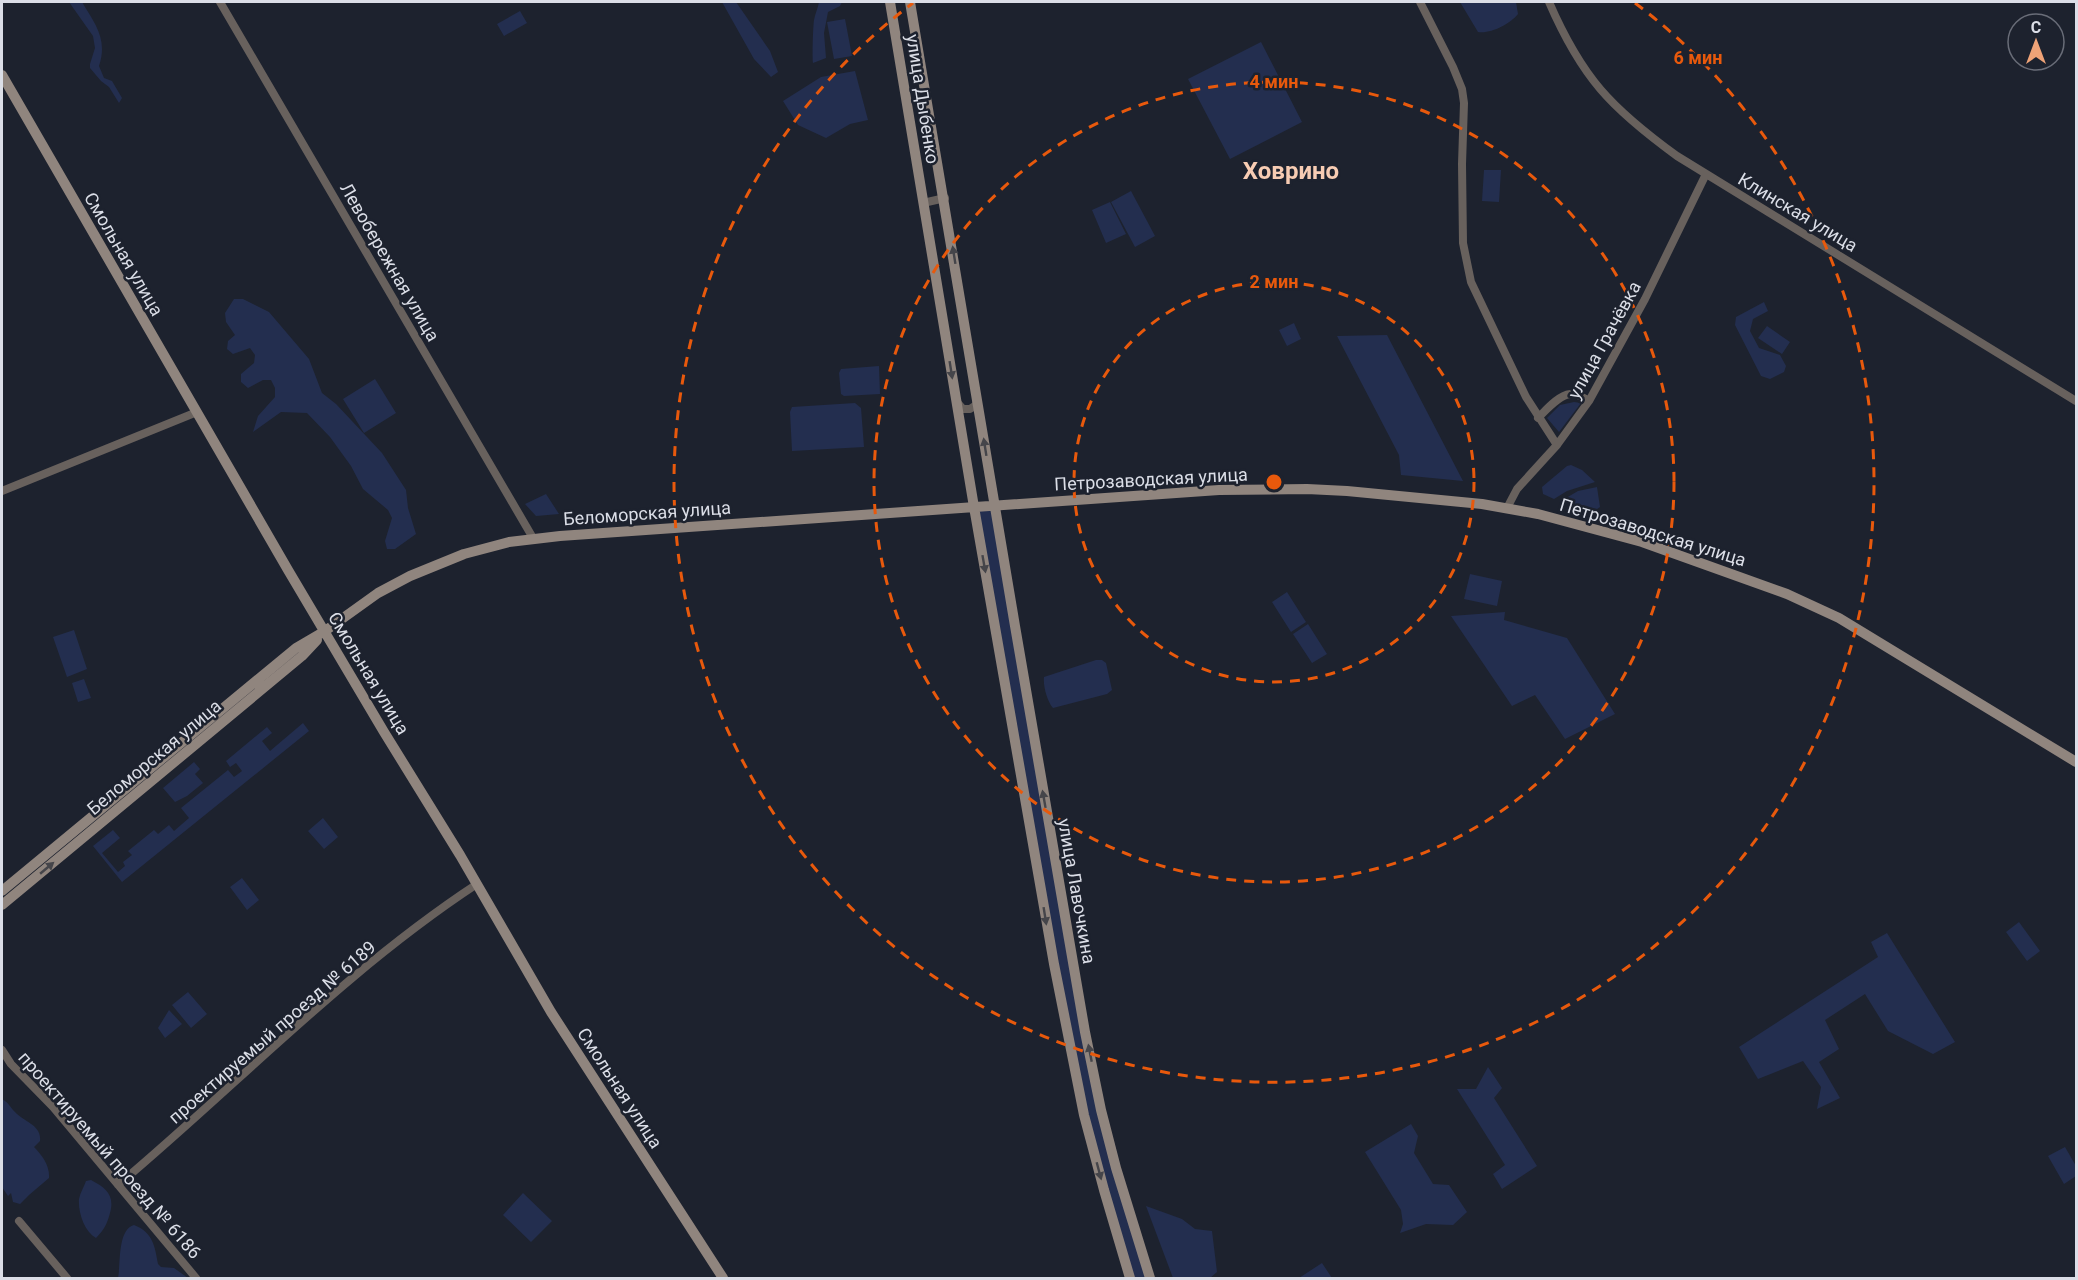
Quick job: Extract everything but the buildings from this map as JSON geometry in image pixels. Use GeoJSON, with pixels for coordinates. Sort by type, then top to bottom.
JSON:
{"type":"FeatureCollection","features":[{"type":"Feature","properties":{"kind":"main road","name":"улица Дыбенко"},"geometry":{"type":"LineString","coordinates":[[890,2],[974,507]]}},
{"type":"Feature","properties":{"kind":"main road","name":"улица Дыбенко"},"geometry":{"type":"LineString","coordinates":[[910,2],[945,198],[995,505]]}},
{"type":"Feature","properties":{"kind":"main road","name":"Смольная улица"},"geometry":{"type":"LineString","coordinates":[[2,75],[325,631],[566,1035],[723,1278]]}},
{"type":"Feature","properties":{"kind":"main road","name":"Петрозаводская улица"},"geometry":{"type":"LineString","coordinates":[[995,505],[1219,490],[1307,489],[1384,493],[1507,508],[1619,535],[1787,594],[1862,631],[2076,762]]}},
{"type":"Feature","properties":{"kind":"main road","name":"Беломорская улица"},"geometry":{"type":"LineString","coordinates":[[2,891],[296,648],[325,631],[378,593],[411,576],[464,554],[533,538],[995,505]]}},
{"type":"Feature","properties":{"kind":"main road","name":"улица Лавочкина"},"geometry":{"type":"LineString","coordinates":[[995,505],[1096,1087],[1132,1223],[1150,1278]]}},
{"type":"Feature","properties":{"kind":"main road","name":"улица Лавочкина"},"geometry":{"type":"LineString","coordinates":[[974,507],[1049,938],[1079,1091],[1109,1209],[1130,1278]]}},
{"type":"Feature","properties":{"kind":"main road","name":"Беломорская улица"},"geometry":{"type":"LineString","coordinates":[[2,905],[302,656],[325,631]]}},
{"type":"Feature","properties":{"kind":"main road"},"geometry":{"type":"LineString","coordinates":[[1079,1091],[1083,1096],[1090,1098],[1095,1094],[1096,1087]]}},
{"type":"Feature","properties":{"kind":"main road"},"geometry":{"type":"LineString","coordinates":[[1084,1114],[1085,1108],[1091,1104],[1097,1105],[1101,1110]]}},
{"type":"Feature","properties":{"kind":"street","name":"Левобережная улица"},"geometry":{"type":"LineString","coordinates":[[220,2],[533,538]]}},
{"type":"Feature","properties":{"kind":"street"},"geometry":{"type":"LineString","coordinates":[[1420,2],[1462,89],[1464,103],[1463,234],[1468,273],[1526,397],[1557,445]]}},
{"type":"Feature","properties":{"kind":"street","name":"Клинская улица"},"geometry":{"type":"LineString","coordinates":[[1549,2],[1565,39],[1580,64],[1615,107],[1638,128],[1677,156],[2076,401]]}},
{"type":"Feature","properties":{"kind":"street","name":"улица Грачёвка"},"geometry":{"type":"LineString","coordinates":[[1507,508],[1517,489],[1557,445],[1589,401],[1645,299],[1706,174]]}},
{"type":"Feature","properties":{"kind":"street"},"geometry":{"type":"LineString","coordinates":[[923,203],[945,198]]}},
{"type":"Feature","properties":{"kind":"street"},"geometry":{"type":"LineString","coordinates":[[1538,418],[1561,399],[1571,394],[1577,394],[1589,401]]}},
{"type":"Feature","properties":{"kind":"street"},"geometry":{"type":"LineString","coordinates":[[956,401],[963,409],[970,409],[976,405],[977,398]]}},
{"type":"Feature","properties":{"kind":"street"},"geometry":{"type":"LineString","coordinates":[[2,491],[197,412]]}},
{"type":"Feature","properties":{"kind":"street","name":"проектируемый проезд № 6189"},"geometry":{"type":"LineString","coordinates":[[118,1185],[210,1106],[277,1043],[386,952],[477,884]]}},
{"type":"Feature","properties":{"kind":"street","name":"проектируемый проезд № 6186"},"geometry":{"type":"LineString","coordinates":[[2,1050],[11,1064],[53,1107],[196,1278]]}},
{"type":"Feature","properties":{"kind":"street"},"geometry":{"type":"LineString","coordinates":[[19,1221],[67,1278]]}},
{"type":"Feature","properties":{"kind":"shaded area"},"geometry":{"type":"Polygon","coordinates":[[[69,2],[82,2],[99,32],[102,48],[99,66],[104,78],[112,81],[122,98],[119,103],[109,87],[90,68],[95,48],[93,36],[69,2]]]}},
{"type":"Feature","properties":{"kind":"shaded area"},"geometry":{"type":"Polygon","coordinates":[[[722,2],[736,2],[770,51],[778,72],[771,77],[754,59],[722,2]]]}},
{"type":"Feature","properties":{"kind":"shaded area"},"geometry":{"type":"Polygon","coordinates":[[[819,2],[842,2],[840,6],[828,12],[824,33],[826,58],[813,63],[814,18],[819,2]]]}},
{"type":"Feature","properties":{"kind":"shaded area"},"geometry":{"type":"Polygon","coordinates":[[[1460,2],[1516,2],[1518,14],[1500,28],[1478,32],[1460,2]]]}},
{"type":"Feature","properties":{"kind":"shaded area"},"geometry":{"type":"Polygon","coordinates":[[[520,11],[527,23],[504,36],[497,24],[520,11]]]}},
{"type":"Feature","properties":{"kind":"shaded area"},"geometry":{"type":"Polygon","coordinates":[[[845,19],[852,56],[834,59],[827,22],[845,19]]]}},
{"type":"Feature","properties":{"kind":"shaded area"},"geometry":{"type":"Polygon","coordinates":[[[1261,42],[1302,122],[1230,159],[1188,79],[1261,42]]]}},
{"type":"Feature","properties":{"kind":"shaded area"},"geometry":{"type":"Polygon","coordinates":[[[855,71],[868,120],[850,124],[826,138],[798,125],[783,101],[821,77],[855,71]]]}},
{"type":"Feature","properties":{"kind":"shaded area"},"geometry":{"type":"Polygon","coordinates":[[[1484,170],[1501,170],[1499,202],[1482,201],[1484,170]]]}},
{"type":"Feature","properties":{"kind":"shaded area"},"geometry":{"type":"Polygon","coordinates":[[[1131,191],[1155,236],[1135,247],[1111,202],[1131,191]]]}},
{"type":"Feature","properties":{"kind":"shaded area"},"geometry":{"type":"Polygon","coordinates":[[[1110,202],[1126,234],[1106,243],[1092,210],[1110,202]]]}},
{"type":"Feature","properties":{"kind":"shaded area"},"geometry":{"type":"Polygon","coordinates":[[[234,299],[243,299],[269,312],[309,359],[322,393],[336,404],[382,453],[406,490],[408,508],[416,534],[395,549],[387,549],[385,541],[392,518],[388,510],[363,489],[351,466],[330,437],[307,413],[281,412],[253,432],[258,416],[275,397],[275,388],[271,380],[263,380],[248,388],[241,382],[241,374],[254,363],[255,355],[250,348],[233,354],[227,349],[228,341],[235,335],[226,322],[225,313],[234,299]]]}},
{"type":"Feature","properties":{"kind":"shaded area"},"geometry":{"type":"Polygon","coordinates":[[[1764,302],[1768,311],[1753,319],[1750,331],[1759,348],[1780,355],[1786,366],[1784,372],[1770,379],[1761,376],[1735,325],[1736,317],[1764,302]]]}},
{"type":"Feature","properties":{"kind":"shaded area"},"geometry":{"type":"Polygon","coordinates":[[[1294,323],[1301,339],[1287,346],[1279,330],[1294,323]]]}},
{"type":"Feature","properties":{"kind":"shaded area"},"geometry":{"type":"Polygon","coordinates":[[[1767,326],[1790,342],[1782,354],[1758,338],[1767,326]]]}},
{"type":"Feature","properties":{"kind":"shaded area"},"geometry":{"type":"Polygon","coordinates":[[[1387,335],[1463,481],[1401,475],[1399,455],[1337,336],[1387,335]]]}},
{"type":"Feature","properties":{"kind":"shaded area"},"geometry":{"type":"Polygon","coordinates":[[[879,366],[880,394],[844,396],[841,394],[839,373],[841,369],[879,366]]]}},
{"type":"Feature","properties":{"kind":"shaded area"},"geometry":{"type":"Polygon","coordinates":[[[375,379],[396,413],[364,433],[343,399],[375,379]]]}},
{"type":"Feature","properties":{"kind":"shaded area"},"geometry":{"type":"Polygon","coordinates":[[[855,403],[861,408],[864,447],[792,451],[790,412],[792,407],[855,403]]]}},
{"type":"Feature","properties":{"kind":"shaded area"},"geometry":{"type":"Polygon","coordinates":[[[1581,403],[1559,432],[1547,418],[1560,405],[1581,403]]]}},
{"type":"Feature","properties":{"kind":"shaded area"},"geometry":{"type":"Polygon","coordinates":[[[1571,465],[1582,470],[1595,482],[1567,491],[1554,499],[1543,494],[1542,487],[1571,465]]]}},
{"type":"Feature","properties":{"kind":"shaded area"},"geometry":{"type":"Polygon","coordinates":[[[1597,487],[1600,507],[1597,509],[1561,501],[1578,491],[1597,487]]]}},
{"type":"Feature","properties":{"kind":"shaded area"},"geometry":{"type":"Polygon","coordinates":[[[546,494],[559,514],[536,516],[525,504],[546,494]]]}},
{"type":"Feature","properties":{"kind":"shaded area"},"geometry":{"type":"Polygon","coordinates":[[[995,505],[1085,1032],[1150,1278],[1130,1278],[1084,1115],[974,507],[995,505]]]}},
{"type":"Feature","properties":{"kind":"shaded area"},"geometry":{"type":"Polygon","coordinates":[[[1470,574],[1502,581],[1497,606],[1464,599],[1470,574]]]}},
{"type":"Feature","properties":{"kind":"shaded area"},"geometry":{"type":"Polygon","coordinates":[[[1287,592],[1306,622],[1291,632],[1272,602],[1287,592]]]}},
{"type":"Feature","properties":{"kind":"shaded area"},"geometry":{"type":"Polygon","coordinates":[[[1505,612],[1504,620],[1567,638],[1615,714],[1565,739],[1535,695],[1512,706],[1451,616],[1505,612]]]}},
{"type":"Feature","properties":{"kind":"shaded area"},"geometry":{"type":"Polygon","coordinates":[[[1308,624],[1327,654],[1312,663],[1293,634],[1308,624]]]}},
{"type":"Feature","properties":{"kind":"shaded area"},"geometry":{"type":"Polygon","coordinates":[[[74,630],[87,669],[67,677],[53,637],[74,630]]]}},
{"type":"Feature","properties":{"kind":"shaded area"},"geometry":{"type":"Polygon","coordinates":[[[1096,660],[1106,663],[1112,690],[1107,694],[1053,708],[1046,693],[1044,677],[1096,660]]]}},
{"type":"Feature","properties":{"kind":"shaded area"},"geometry":{"type":"Polygon","coordinates":[[[84,679],[91,698],[78,702],[72,683],[84,679]]]}},
{"type":"Feature","properties":{"kind":"shaded area"},"geometry":{"type":"Polygon","coordinates":[[[303,723],[309,731],[122,882],[93,846],[113,830],[120,838],[102,853],[118,872],[125,866],[123,862],[132,855],[128,851],[154,830],[158,834],[169,825],[174,831],[189,818],[181,808],[228,770],[234,777],[242,771],[236,763],[230,767],[226,761],[267,727],[272,733],[262,741],[270,751],[303,723]]]}},
{"type":"Feature","properties":{"kind":"shaded area"},"geometry":{"type":"Polygon","coordinates":[[[194,762],[200,769],[195,774],[203,783],[175,802],[163,788],[194,762]]]}},
{"type":"Feature","properties":{"kind":"shaded area"},"geometry":{"type":"Polygon","coordinates":[[[323,818],[338,837],[324,849],[308,831],[323,818]]]}},
{"type":"Feature","properties":{"kind":"shaded area"},"geometry":{"type":"Polygon","coordinates":[[[242,878],[259,900],[247,910],[230,887],[242,878]]]}},
{"type":"Feature","properties":{"kind":"shaded area"},"geometry":{"type":"Polygon","coordinates":[[[2019,922],[2040,951],[2027,961],[2006,932],[2019,922]]]}},
{"type":"Feature","properties":{"kind":"shaded area"},"geometry":{"type":"Polygon","coordinates":[[[1887,933],[1955,1042],[1933,1054],[1888,1031],[1865,994],[1825,1020],[1839,1049],[1819,1062],[1840,1098],[1817,1109],[1821,1087],[1803,1061],[1758,1079],[1739,1047],[1878,957],[1871,942],[1887,933]]]}},
{"type":"Feature","properties":{"kind":"shaded area"},"geometry":{"type":"Polygon","coordinates":[[[188,992],[207,1014],[191,1028],[172,1005],[188,992]]]}},
{"type":"Feature","properties":{"kind":"shaded area"},"geometry":{"type":"Polygon","coordinates":[[[169,1010],[182,1024],[165,1038],[158,1028],[169,1010]]]}},
{"type":"Feature","properties":{"kind":"shaded area"},"geometry":{"type":"Polygon","coordinates":[[[1488,1067],[1502,1088],[1494,1098],[1537,1166],[1502,1189],[1493,1174],[1505,1165],[1457,1089],[1476,1089],[1488,1067]]]}},
{"type":"Feature","properties":{"kind":"shaded area"},"geometry":{"type":"Polygon","coordinates":[[[2,1099],[38,1131],[40,1141],[34,1147],[45,1161],[49,1174],[49,1178],[20,1204],[13,1202],[11,1193],[8,1196],[2,1187],[2,1099]]]}},
{"type":"Feature","properties":{"kind":"shaded area"},"geometry":{"type":"Polygon","coordinates":[[[1411,1124],[1418,1136],[1414,1153],[1433,1184],[1449,1185],[1467,1212],[1453,1225],[1426,1224],[1400,1233],[1403,1224],[1401,1210],[1365,1152],[1411,1124]]]}},
{"type":"Feature","properties":{"kind":"shaded area"},"geometry":{"type":"Polygon","coordinates":[[[2065,1147],[2076,1166],[2076,1176],[2064,1184],[2048,1156],[2065,1147]]]}},
{"type":"Feature","properties":{"kind":"shaded area"},"geometry":{"type":"Polygon","coordinates":[[[91,1180],[105,1189],[111,1201],[106,1224],[96,1238],[85,1226],[79,1204],[86,1181],[91,1180]]]}},
{"type":"Feature","properties":{"kind":"shaded area"},"geometry":{"type":"Polygon","coordinates":[[[523,1193],[552,1221],[531,1242],[503,1215],[523,1193]]]}},
{"type":"Feature","properties":{"kind":"shaded area"},"geometry":{"type":"Polygon","coordinates":[[[1146,1206],[1182,1219],[1195,1229],[1212,1231],[1217,1272],[1210,1278],[1173,1278],[1146,1206]]]}},
{"type":"Feature","properties":{"kind":"shaded area"},"geometry":{"type":"Polygon","coordinates":[[[134,1225],[149,1236],[161,1267],[174,1268],[188,1278],[118,1278],[122,1240],[129,1228],[134,1225]]]}},
{"type":"Feature","properties":{"kind":"shaded area"},"geometry":{"type":"Polygon","coordinates":[[[1322,1263],[1332,1278],[1299,1278],[1322,1263]]]}},
{"type":"Feature","properties":{"kind":"district","name":"Ховрино"},"geometry":{"type":"Point","coordinates":[1291,171]}}]}
